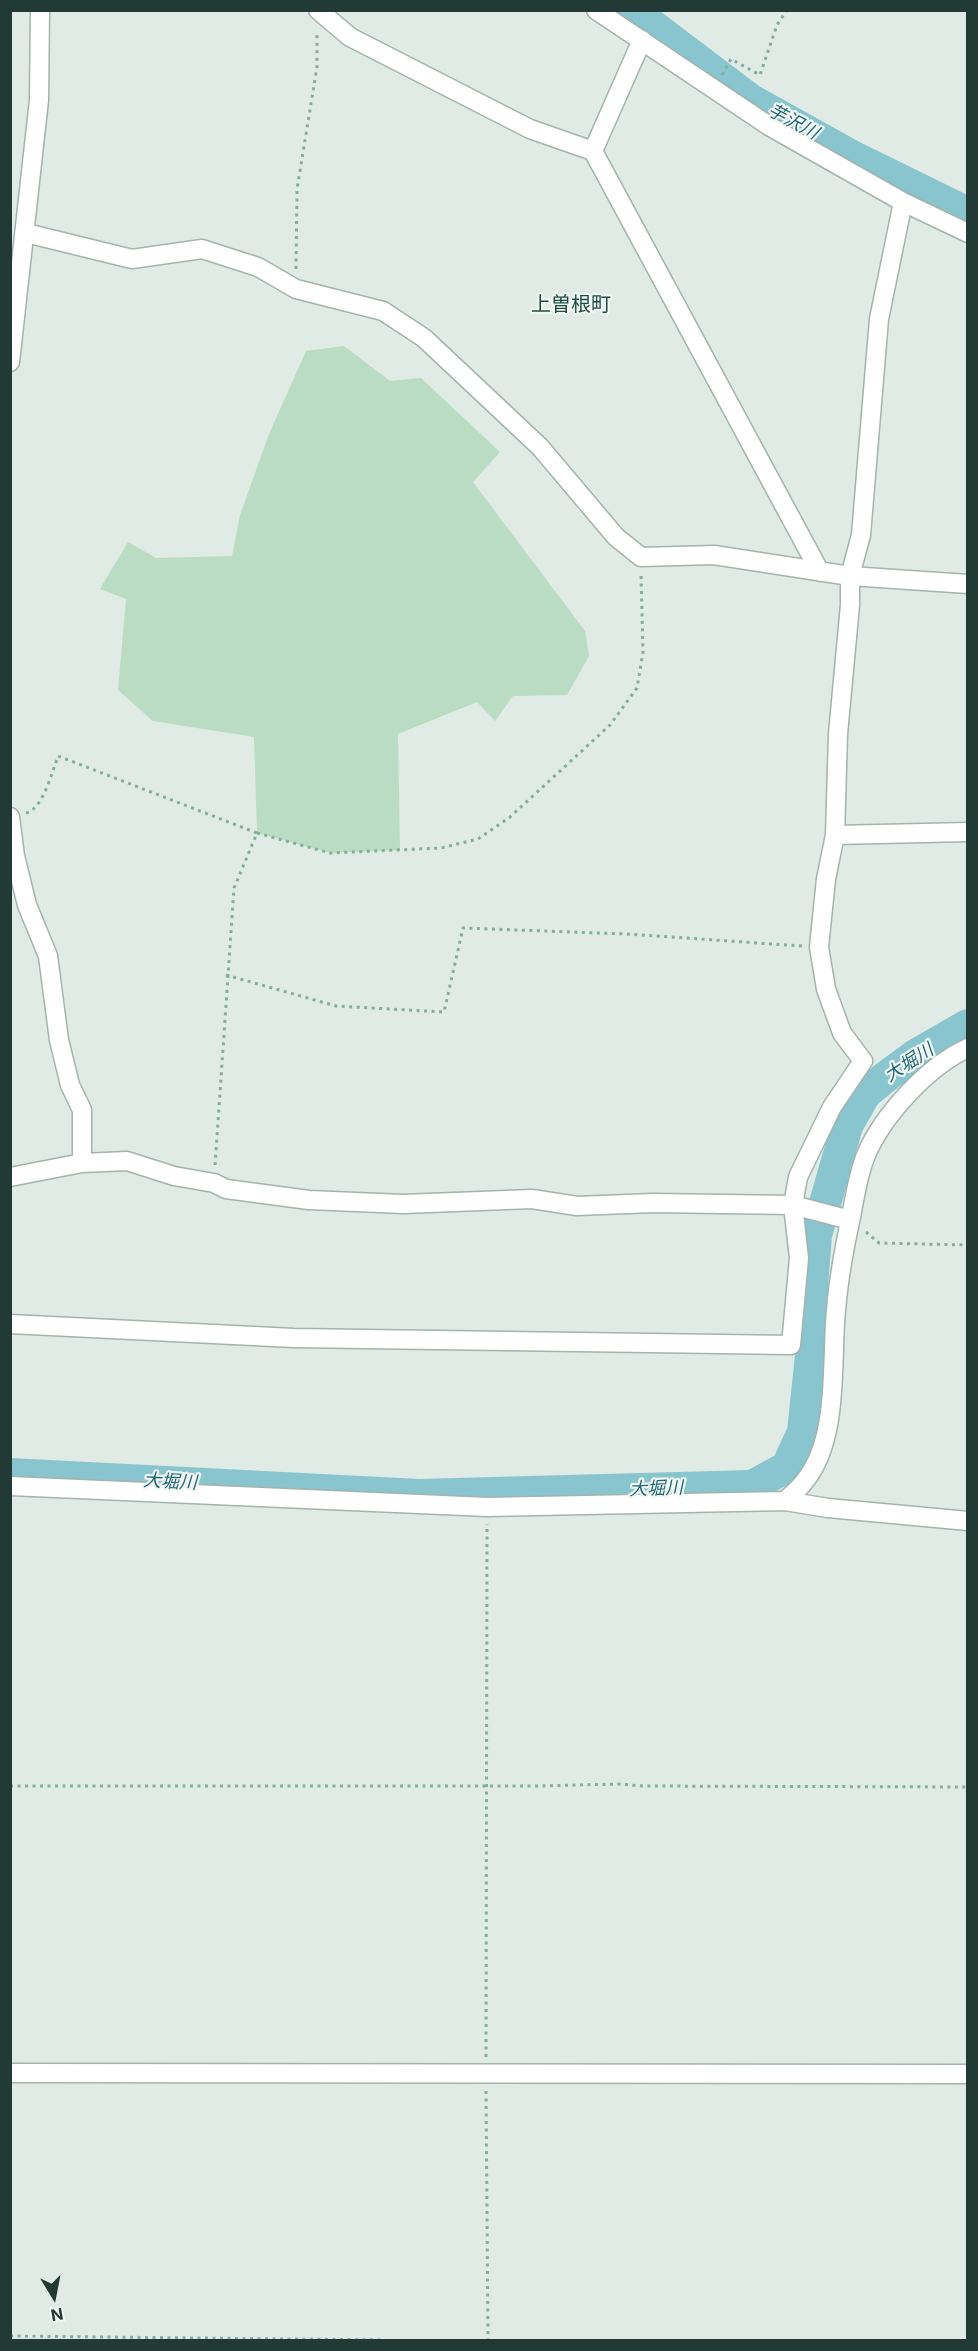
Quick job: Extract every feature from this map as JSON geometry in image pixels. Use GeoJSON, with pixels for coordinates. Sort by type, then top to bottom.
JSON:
{"type":"FeatureCollection","features":[{"type":"Feature","properties":{"kind":"street"},"geometry":{"type":"LineString","coordinates":[[10,362],[39,100],[40,10]]}},
{"type":"Feature","properties":{"kind":"street"},"geometry":{"type":"LineString","coordinates":[[596,10],[769,126],[903,202],[968,232]]}},
{"type":"Feature","properties":{"kind":"street"},"geometry":{"type":"LineString","coordinates":[[318,16],[350,37],[530,129],[593,151],[820,572]]}},
{"type":"Feature","properties":{"kind":"street"},"geometry":{"type":"LineString","coordinates":[[593,151],[642,40]]}},
{"type":"Feature","properties":{"kind":"street"},"geometry":{"type":"LineString","coordinates":[[10,1324],[304,1338],[791,1345],[799,1258],[794,1205],[798,1177],[832,1107],[863,1061],[842,1033],[826,989],[819,947],[826,879],[835,835],[838,734],[850,605],[850,576],[861,536],[879,320],[903,202]]}},
{"type":"Feature","properties":{"kind":"street"},"geometry":{"type":"LineString","coordinates":[[26,233],[132,259],[202,249],[258,267],[296,289],[383,311],[424,338],[540,447],[616,537],[641,557],[714,555],[850,576],[968,584]]}},
{"type":"Feature","properties":{"kind":"street"},"geometry":{"type":"LineString","coordinates":[[11,817],[15,856],[27,905],[48,956],[59,1040],[70,1085],[82,1110],[82,1163]]}},
{"type":"Feature","properties":{"kind":"street"},"geometry":{"type":"LineString","coordinates":[[835,835],[968,832]]}},
{"type":"Feature","properties":{"kind":"street"},"geometry":{"type":"LineString","coordinates":[[785,1501],[805,1481],[816,1463],[828,1432],[837,1295],[843,1249],[867,1155],[885,1123],[909,1092],[930,1073],[968,1048]]}},
{"type":"Feature","properties":{"kind":"street"},"geometry":{"type":"LineString","coordinates":[[10,1177],[82,1163],[127,1161],[174,1176],[214,1183],[226,1189],[309,1200],[404,1204],[532,1199],[577,1206],[653,1203],[794,1205],[849,1220]]}},
{"type":"Feature","properties":{"kind":"street"},"geometry":{"type":"LineString","coordinates":[[10,1486],[487,1507],[785,1501],[828,1508],[968,1521]]}},
{"type":"Feature","properties":{"kind":"street"},"geometry":{"type":"LineString","coordinates":[[10,2073],[968,2074]]}},
{"type":"Feature","properties":{"kind":"path"},"geometry":{"type":"LineString","coordinates":[[718,83],[731,59],[760,75],[777,25],[787,10]]}},
{"type":"Feature","properties":{"kind":"path"},"geometry":{"type":"LineString","coordinates":[[296,289],[297,189],[318,67],[318,16]]}},
{"type":"Feature","properties":{"kind":"path"},"geometry":{"type":"LineString","coordinates":[[11,817],[33,812],[39,805],[58,756],[257,833],[330,853],[441,848],[478,839],[510,817],[610,725],[637,688],[643,651],[641,557]]}},
{"type":"Feature","properties":{"kind":"path"},"geometry":{"type":"LineString","coordinates":[[214,1183],[226,975],[234,888],[257,833]]}},
{"type":"Feature","properties":{"kind":"path"},"geometry":{"type":"LineString","coordinates":[[226,975],[336,1006],[444,1012],[463,928],[626,934],[819,947]]}},
{"type":"Feature","properties":{"kind":"path"},"geometry":{"type":"LineString","coordinates":[[849,1220],[879,1243],[968,1245]]}},
{"type":"Feature","properties":{"kind":"path"},"geometry":{"type":"LineString","coordinates":[[487,1507],[488,2340]]}},
{"type":"Feature","properties":{"kind":"path"},"geometry":{"type":"LineString","coordinates":[[10,1786],[618,1784],[968,1787]]}},
{"type":"Feature","properties":{"kind":"path"},"geometry":{"type":"LineString","coordinates":[[10,2336],[385,2340]]}},
{"type":"Feature","properties":{"kind":"green space"},"geometry":{"type":"Polygon","coordinates":[[[344,346],[390,381],[421,378],[500,452],[473,482],[585,631],[589,656],[567,695],[513,696],[495,721],[477,702],[398,734],[400,850],[330,853],[257,833],[254,737],[153,721],[118,690],[126,599],[100,589],[128,542],[156,558],[232,556],[240,515],[269,434],[306,351],[344,346]]]}},
{"type":"Feature","properties":{"kind":"waterway","name":"芋沢川"},"geometry":{"type":"LineString","coordinates":[[632,10],[751,100],[850,155],[968,213]]}},
{"type":"Feature","properties":{"kind":"waterway","name":"大堀川"},"geometry":{"type":"LineString","coordinates":[[10,1474],[419,1495],[752,1486],[787,1467],[803,1432],[813,1337],[812,1287],[816,1235],[847,1126],[865,1094],[914,1056],[968,1025]]}},
{"type":"Feature","properties":{"kind":"district","name":"上曽根町"},"geometry":{"type":"Point","coordinates":[571,305]}}]}
